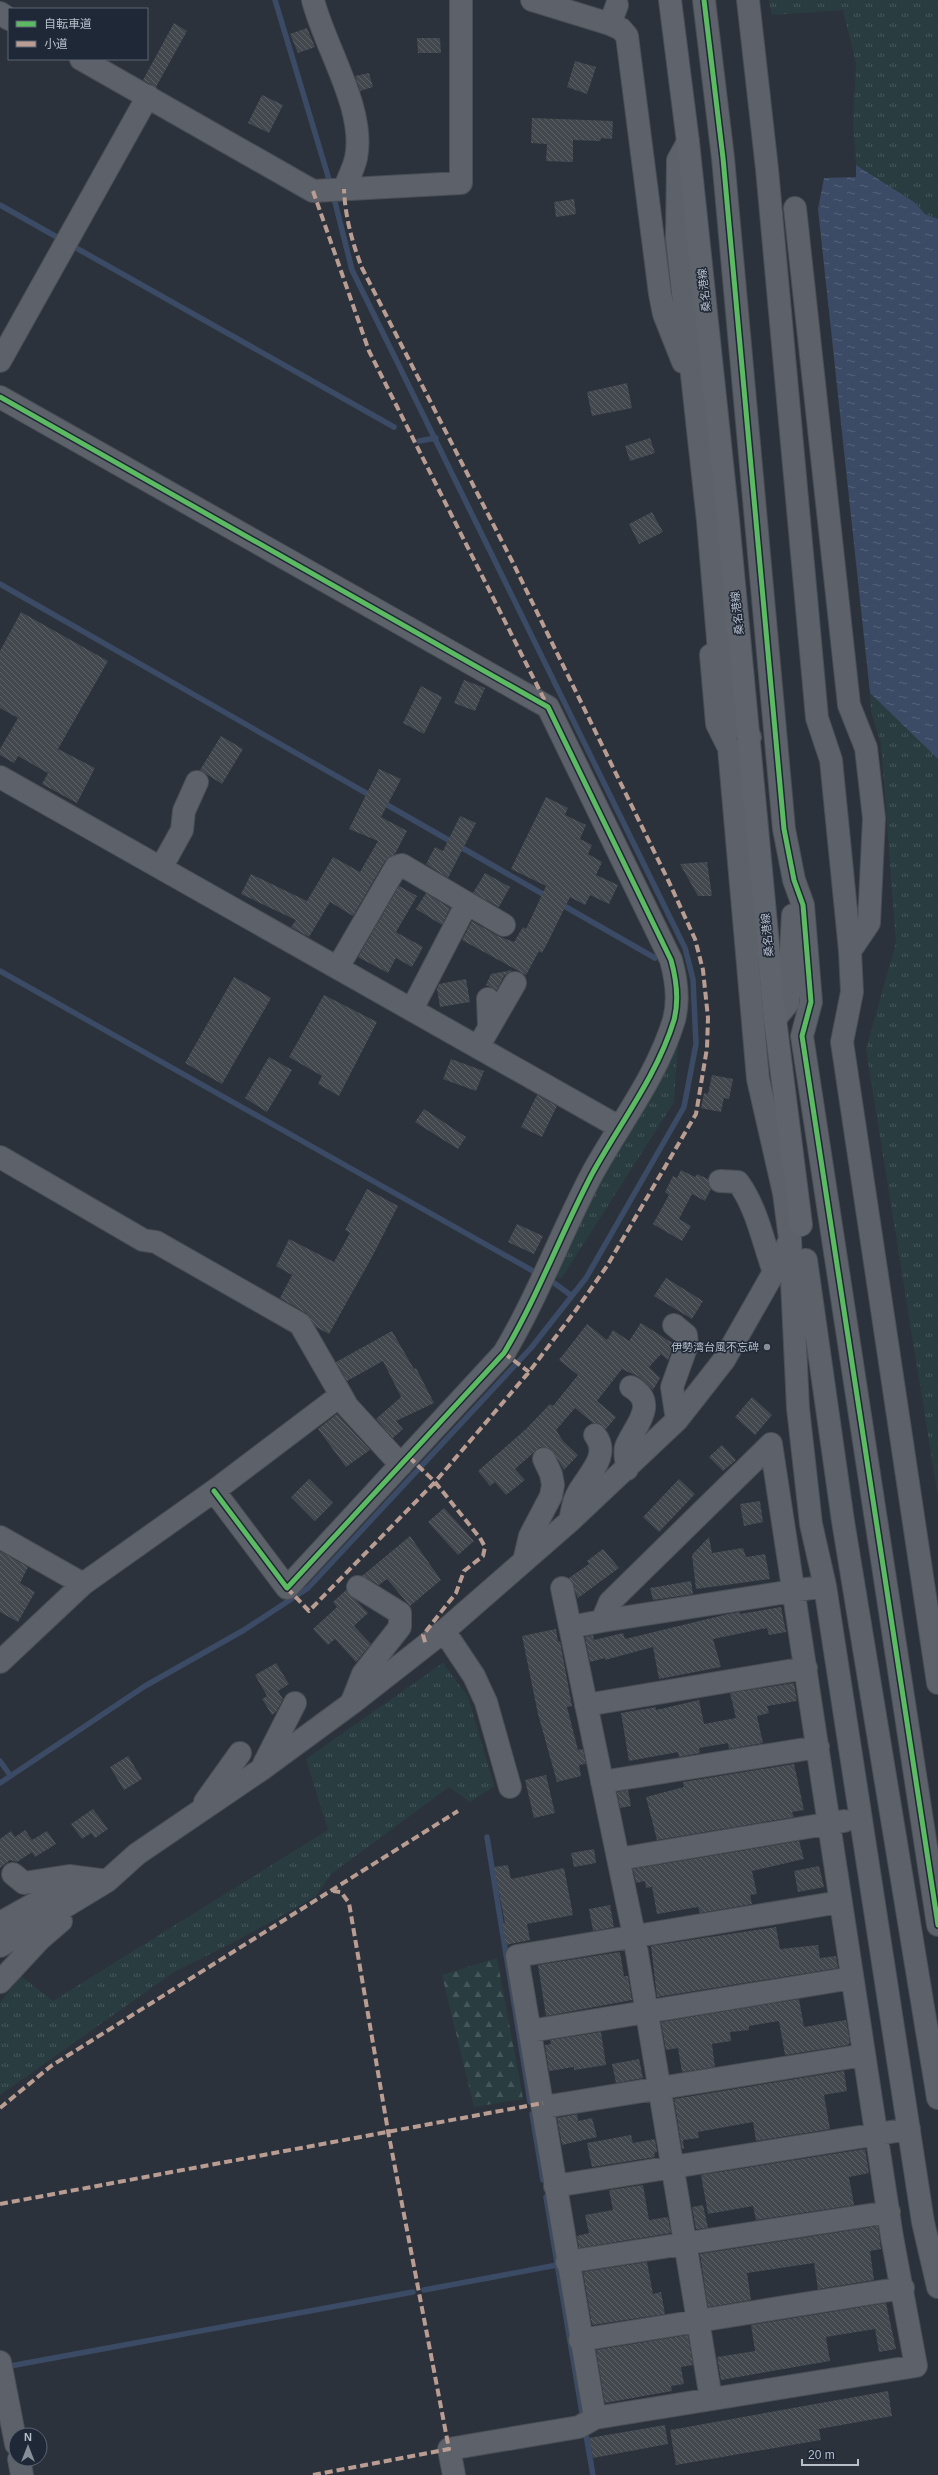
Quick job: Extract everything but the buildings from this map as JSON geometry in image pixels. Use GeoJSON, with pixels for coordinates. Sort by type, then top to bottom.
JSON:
{"type":"FeatureCollection","features":[{"type":"Feature","properties":{"kind":"main road","name":"桑名港線"},"geometry":{"type":"LineString","coordinates":[[670,0],[688,142],[750,738],[796,1232]]}},
{"type":"Feature","properties":{"kind":"street"},"geometry":{"type":"LineString","coordinates":[[313,0],[328,48],[349,95],[357,130],[356,158],[336,190]]}},
{"type":"Feature","properties":{"kind":"street"},"geometry":{"type":"LineString","coordinates":[[83,60],[313,191],[461,183],[461,0]]}},
{"type":"Feature","properties":{"kind":"street"},"geometry":{"type":"LineString","coordinates":[[532,0],[613,14],[621,29],[627,36],[660,294],[664,314],[694,387]]}},
{"type":"Feature","properties":{"kind":"street"},"geometry":{"type":"LineString","coordinates":[[704,0],[724,166],[784,829],[794,880],[803,905],[812,1002],[802,1036],[938,1925]]}},
{"type":"Feature","properties":{"kind":"street"},"geometry":{"type":"LineString","coordinates":[[748,0],[768,169],[817,718],[831,760],[850,951],[852,992],[842,1042],[938,1684]]}},
{"type":"Feature","properties":{"kind":"street"},"geometry":{"type":"LineString","coordinates":[[0,361],[148,96]]}},
{"type":"Feature","properties":{"kind":"street"},"geometry":{"type":"LineString","coordinates":[[688,142],[678,160],[677,238],[694,387],[719,651],[734,717],[750,738]]}},
{"type":"Feature","properties":{"kind":"street"},"geometry":{"type":"LineString","coordinates":[[795,208],[849,705],[866,748],[874,818],[869,923],[850,951]]}},
{"type":"Feature","properties":{"kind":"street"},"geometry":{"type":"LineString","coordinates":[[0,397],[548,707],[671,960],[675,978],[674,1018],[665,1046],[631,1111],[619,1128],[592,1176],[524,1318],[504,1353],[287,1588],[214,1491]]}},
{"type":"Feature","properties":{"kind":"street"},"geometry":{"type":"LineString","coordinates":[[719,651],[711,655],[717,724],[729,748],[758,1079],[784,1193],[796,1232],[938,2098]]}},
{"type":"Feature","properties":{"kind":"street"},"geometry":{"type":"LineString","coordinates":[[0,777],[338,967],[619,1128]]}},
{"type":"Feature","properties":{"kind":"street"},"geometry":{"type":"LineString","coordinates":[[161,868],[182,830],[184,811],[197,782]]}},
{"type":"Feature","properties":{"kind":"street"},"geometry":{"type":"LineString","coordinates":[[338,967],[396,867],[402,865],[504,925]]}},
{"type":"Feature","properties":{"kind":"street"},"geometry":{"type":"LineString","coordinates":[[775,1019],[788,1003],[794,880]]}},
{"type":"Feature","properties":{"kind":"street"},"geometry":{"type":"LineString","coordinates":[[412,1009],[467,903]]}},
{"type":"Feature","properties":{"kind":"street"},"geometry":{"type":"LineString","coordinates":[[478,1047],[490,1025],[502,1009],[515,983]]}},
{"type":"Feature","properties":{"kind":"street"},"geometry":{"type":"LineString","coordinates":[[488,999],[490,1025]]}},
{"type":"Feature","properties":{"kind":"street"},"geometry":{"type":"LineString","coordinates":[[0,1157],[143,1240],[156,1242],[300,1324],[347,1406],[401,1465]]}},
{"type":"Feature","properties":{"kind":"street"},"geometry":{"type":"LineString","coordinates":[[720,1181],[738,1182],[747,1194],[755,1212],[774,1272]]}},
{"type":"Feature","properties":{"kind":"street"},"geometry":{"type":"LineString","coordinates":[[0,1982],[39,1940],[137,1854],[262,1769],[352,1703],[444,1631],[627,1469],[678,1420],[724,1360],[796,1232]]}},
{"type":"Feature","properties":{"kind":"street"},"geometry":{"type":"LineString","coordinates":[[796,1232],[798,1408],[811,1524],[825,1586],[923,2222],[938,2287]]}},
{"type":"Feature","properties":{"kind":"street"},"geometry":{"type":"LineString","coordinates":[[674,1325],[686,1335],[687,1345],[672,1387],[678,1420]]}},
{"type":"Feature","properties":{"kind":"street"},"geometry":{"type":"LineString","coordinates":[[627,1469],[626,1448],[643,1418],[643,1404],[638,1392],[631,1387]]}},
{"type":"Feature","properties":{"kind":"street"},"geometry":{"type":"LineString","coordinates":[[0,1662],[83,1584],[214,1491],[340,1396]]}},
{"type":"Feature","properties":{"kind":"street"},"geometry":{"type":"LineString","coordinates":[[570,1521],[577,1495],[600,1459],[602,1447],[595,1435]]}},
{"type":"Feature","properties":{"kind":"street"},"geometry":{"type":"LineString","coordinates":[[454,2475],[449,2449],[579,2427],[595,2418],[916,2366],[876,2134],[771,1444],[610,1602],[602,1621]]}},
{"type":"Feature","properties":{"kind":"street"},"geometry":{"type":"LineString","coordinates":[[524,1561],[530,1536],[551,1496],[553,1485],[551,1474],[544,1459]]}},
{"type":"Feature","properties":{"kind":"street"},"geometry":{"type":"LineString","coordinates":[[0,1537],[83,1584]]}},
{"type":"Feature","properties":{"kind":"street"},"geometry":{"type":"LineString","coordinates":[[570,1627],[825,1586]]}},
{"type":"Feature","properties":{"kind":"street"},"geometry":{"type":"LineString","coordinates":[[352,1703],[363,1674],[400,1627],[400,1613],[358,1587]]}},
{"type":"Feature","properties":{"kind":"street"},"geometry":{"type":"LineString","coordinates":[[562,1588],[634,1935],[684,2245],[711,2399]]}},
{"type":"Feature","properties":{"kind":"street"},"geometry":{"type":"LineString","coordinates":[[444,1631],[474,1676],[486,1702],[510,1787]]}},
{"type":"Feature","properties":{"kind":"street"},"geometry":{"type":"LineString","coordinates":[[586,1705],[806,1668]]}},
{"type":"Feature","properties":{"kind":"street"},"geometry":{"type":"LineString","coordinates":[[262,1769],[295,1703]]}},
{"type":"Feature","properties":{"kind":"street"},"geometry":{"type":"LineString","coordinates":[[602,1782],[818,1747]]}},
{"type":"Feature","properties":{"kind":"street"},"geometry":{"type":"LineString","coordinates":[[197,1813],[240,1753]]}},
{"type":"Feature","properties":{"kind":"street"},"geometry":{"type":"LineString","coordinates":[[619,1859],[860,1818]]}},
{"type":"Feature","properties":{"kind":"street"},"geometry":{"type":"LineString","coordinates":[[13,1874],[24,1883],[70,1876],[107,1881]]}},
{"type":"Feature","properties":{"kind":"street"},"geometry":{"type":"LineString","coordinates":[[0,1923],[34,1904],[107,1881]]}},
{"type":"Feature","properties":{"kind":"street"},"geometry":{"type":"LineString","coordinates":[[0,1946],[107,1881]]}},
{"type":"Feature","properties":{"kind":"street"},"geometry":{"type":"LineString","coordinates":[[595,2418],[567,2262],[544,2107],[518,1956],[634,1935],[840,1902]]}},
{"type":"Feature","properties":{"kind":"street"},"geometry":{"type":"LineString","coordinates":[[530,2031],[852,1978]]}},
{"type":"Feature","properties":{"kind":"street"},"geometry":{"type":"LineString","coordinates":[[544,2107],[864,2055]]}},
{"type":"Feature","properties":{"kind":"street"},"geometry":{"type":"LineString","coordinates":[[555,2186],[909,2129]]}},
{"type":"Feature","properties":{"kind":"street"},"geometry":{"type":"LineString","coordinates":[[567,2262],[889,2212]]}},
{"type":"Feature","properties":{"kind":"street"},"geometry":{"type":"LineString","coordinates":[[580,2340],[902,2288]]}},
{"type":"Feature","properties":{"kind":"street"},"geometry":{"type":"LineString","coordinates":[[0,2362],[13,2427]]}},
{"type":"Feature","properties":{"kind":"green space"},"geometry":{"type":"Polygon","coordinates":[[[769,0],[938,0],[938,219],[925,214],[914,202],[856,165],[853,123],[856,63],[843,10],[772,15],[769,0]]]}},
{"type":"Feature","properties":{"kind":"green space"},"geometry":{"type":"Polygon","coordinates":[[[870,693],[938,759],[938,1497],[866,1049],[896,943],[881,744],[871,711],[870,693]]]}},
{"type":"Feature","properties":{"kind":"green space"},"geometry":{"type":"Polygon","coordinates":[[[679,1026],[674,1102],[561,1279],[552,1275],[679,1026]]]}},
{"type":"Feature","properties":{"kind":"green space"},"geometry":{"type":"Polygon","coordinates":[[[443,1663],[468,1697],[494,1786],[470,1802],[449,1787],[331,1874],[315,1897],[234,1942],[174,1972],[0,2095],[0,2003],[21,1976],[53,2001],[328,1830],[306,1759],[443,1663]]]}},
{"type":"Feature","properties":{"kind":"green space"},"geometry":{"type":"Polygon","coordinates":[[[497,1958],[523,2099],[474,2107],[442,1975],[497,1958]]]}},
{"type":"Feature","properties":{"kind":"water"},"geometry":{"type":"Polygon","coordinates":[[[856,165],[914,202],[925,214],[938,219],[938,759],[870,693],[818,209],[824,178],[856,177],[856,165]]]}},
{"type":"Feature","properties":{"kind":"waterway"},"geometry":{"type":"LineString","coordinates":[[275,0],[331,186]]}},
{"type":"Feature","properties":{"kind":"waterway"},"geometry":{"type":"LineString","coordinates":[[0,1783],[145,1686],[244,1630],[308,1588],[531,1348],[586,1278],[684,1107],[696,1044],[693,979],[685,948],[352,270],[333,194]]}},
{"type":"Feature","properties":{"kind":"waterway"},"geometry":{"type":"LineString","coordinates":[[0,205],[55,236]]}},
{"type":"Feature","properties":{"kind":"waterway"},"geometry":{"type":"LineString","coordinates":[[78,249],[394,427]]}},
{"type":"Feature","properties":{"kind":"waterway"},"geometry":{"type":"LineString","coordinates":[[419,441],[436,438]]}},
{"type":"Feature","properties":{"kind":"waterway"},"geometry":{"type":"LineString","coordinates":[[0,584],[373,797]]}},
{"type":"Feature","properties":{"kind":"waterway"},"geometry":{"type":"LineString","coordinates":[[382,802],[548,897]]}},
{"type":"Feature","properties":{"kind":"waterway"},"geometry":{"type":"LineString","coordinates":[[559,903],[655,958]]}},
{"type":"Feature","properties":{"kind":"waterway"},"geometry":{"type":"LineString","coordinates":[[0,971],[533,1271]]}},
{"type":"Feature","properties":{"kind":"waterway"},"geometry":{"type":"LineString","coordinates":[[550,1280],[572,1296]]}},
{"type":"Feature","properties":{"kind":"waterway"},"geometry":{"type":"LineString","coordinates":[[0,1761],[10,1775]]}},
{"type":"Feature","properties":{"kind":"waterway"},"geometry":{"type":"LineString","coordinates":[[487,1837],[530,2102]]}},
{"type":"Feature","properties":{"kind":"waterway"},"geometry":{"type":"LineString","coordinates":[[532,2114],[543,2180]]}},
{"type":"Feature","properties":{"kind":"waterway"},"geometry":{"type":"LineString","coordinates":[[546,2197],[582,2413]]}},
{"type":"Feature","properties":{"kind":"waterway"},"geometry":{"type":"LineString","coordinates":[[424,2290],[557,2265]]}},
{"type":"Feature","properties":{"kind":"waterway"},"geometry":{"type":"LineString","coordinates":[[10,2366],[413,2292]]}},
{"type":"Feature","properties":{"kind":"waterway"},"geometry":{"type":"LineString","coordinates":[[586,2435],[593,2475]]}},
{"type":"Feature","properties":{"kind":"marked path"},"geometry":{"type":"LineString","coordinates":[[287,1588],[309,1611],[435,1482],[529,1372],[607,1266],[696,1114],[707,1048],[708,1018],[703,970],[695,939],[669,882],[512,561],[362,268],[350,229],[344,189]]}},
{"type":"Feature","properties":{"kind":"marked path"},"geometry":{"type":"LineString","coordinates":[[313,191],[369,351],[547,705]]}},
{"type":"Feature","properties":{"kind":"marked path"},"geometry":{"type":"LineString","coordinates":[[504,1353],[529,1372]]}},
{"type":"Feature","properties":{"kind":"marked path"},"geometry":{"type":"LineString","coordinates":[[409,1457],[435,1482],[480,1538],[485,1547],[483,1556],[464,1571],[456,1593],[423,1635],[426,1645]]}},
{"type":"Feature","properties":{"kind":"marked path"},"geometry":{"type":"LineString","coordinates":[[0,2108],[51,2066],[458,1811]]}},
{"type":"Feature","properties":{"kind":"marked path"},"geometry":{"type":"LineString","coordinates":[[313,2475],[449,2449],[388,2131],[349,1903],[341,1892],[333,1891]]}},
{"type":"Feature","properties":{"kind":"marked path"},"geometry":{"type":"LineString","coordinates":[[0,2204],[543,2103]]}},
{"type":"Feature","properties":{"kind":"cycle path"},"geometry":{"type":"LineString","coordinates":[[704,0],[723,158],[784,829],[794,880],[803,905],[811,1002],[802,1036],[938,1925]]}},
{"type":"Feature","properties":{"kind":"cycle path"},"geometry":{"type":"LineString","coordinates":[[0,397],[548,707],[671,960],[674,974],[677,997],[676,1013],[667,1041],[648,1080],[592,1174],[539,1287],[504,1353],[287,1588],[214,1491]]}},
{"type":"Feature","properties":{"kind":"place","name":"伊勢湾台風不忘碑"},"geometry":{"type":"Point","coordinates":[767,1347]}}]}
